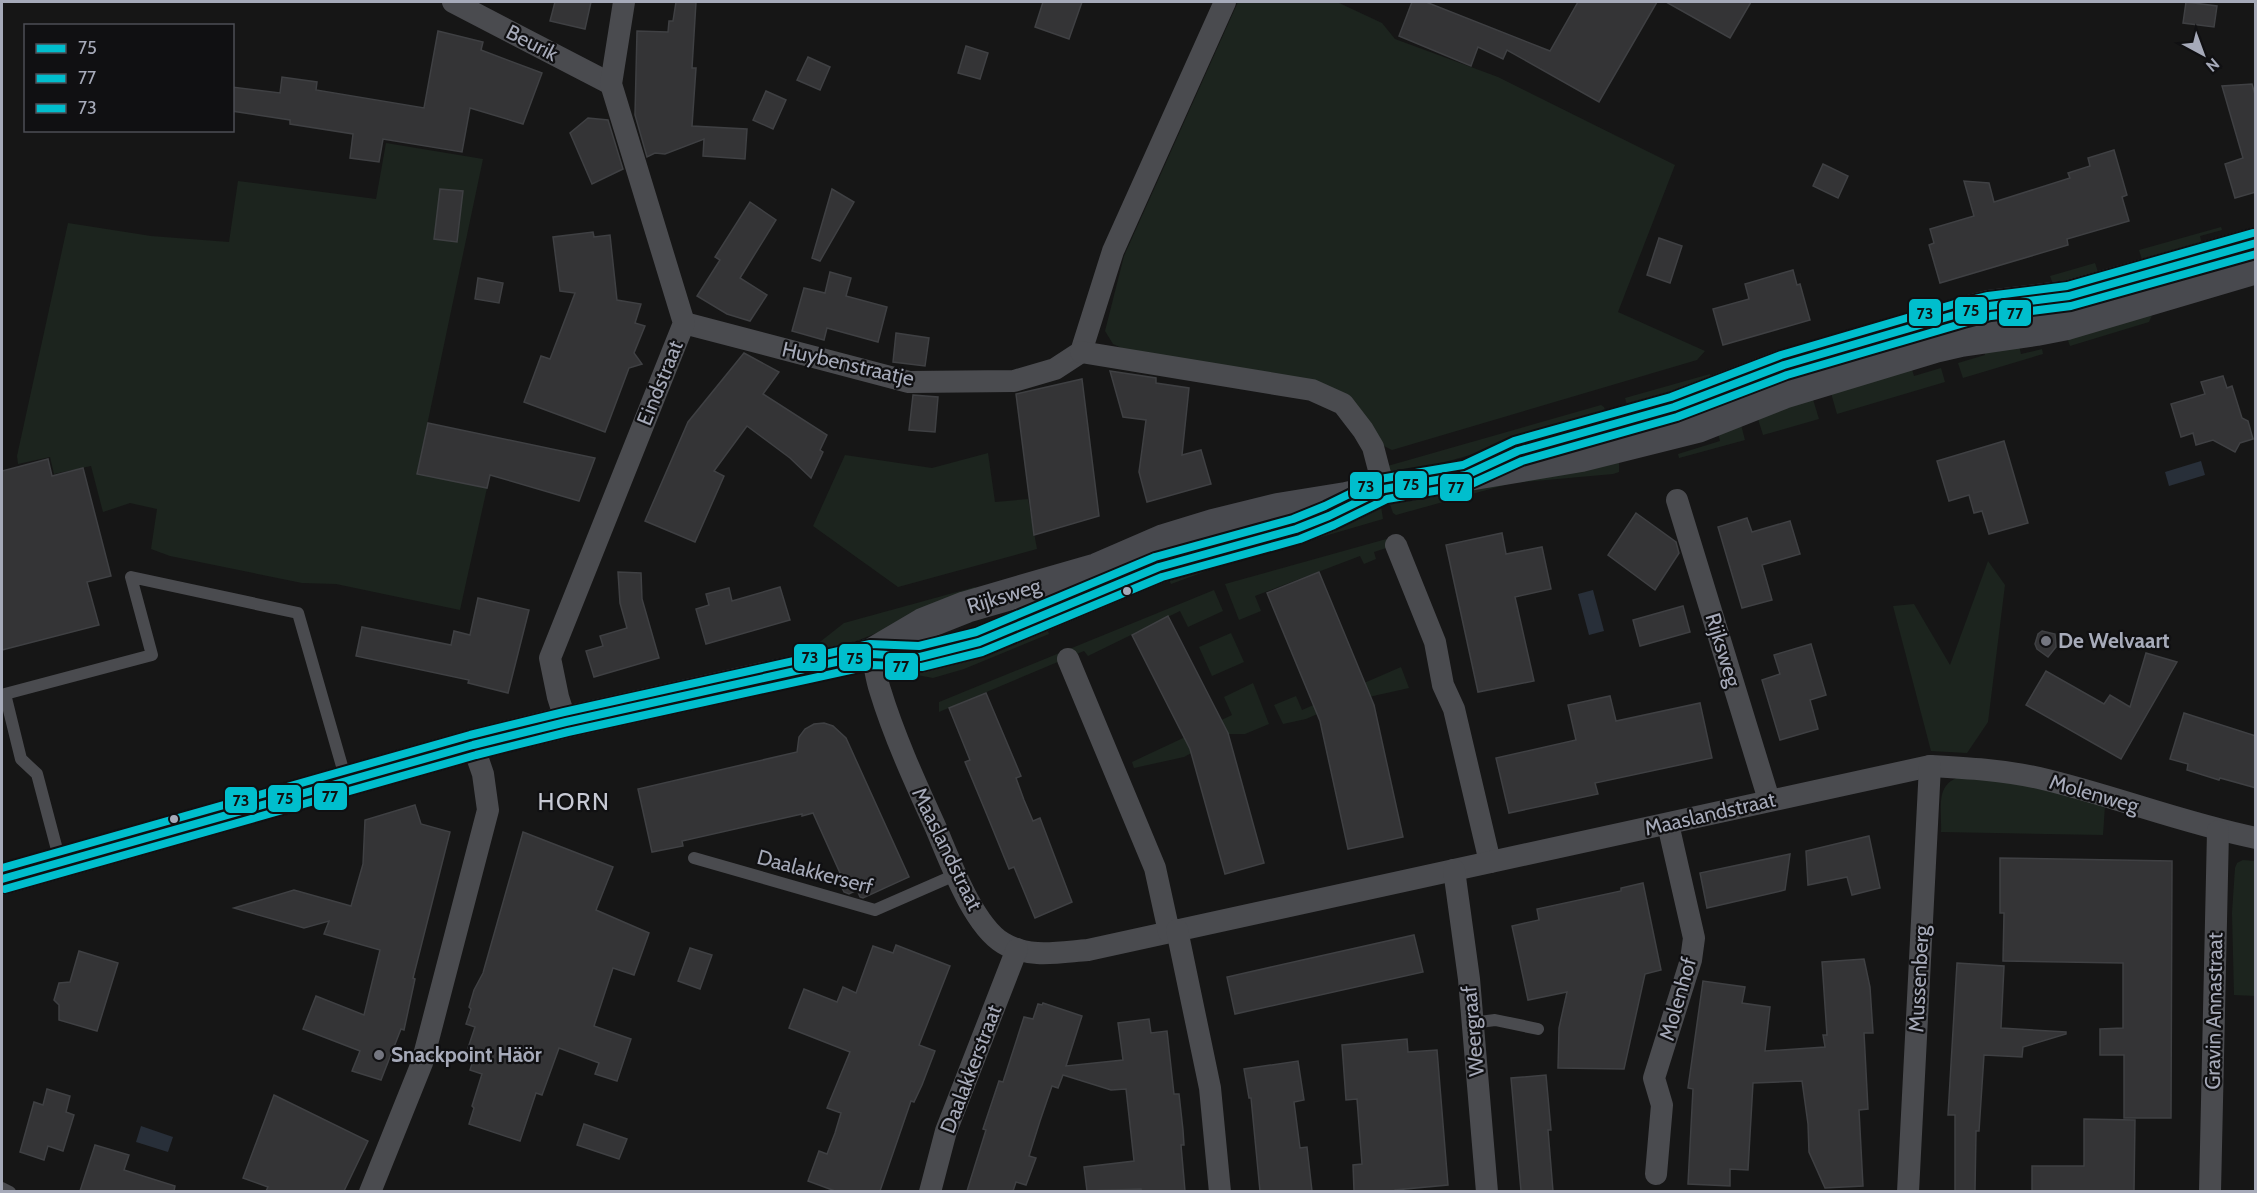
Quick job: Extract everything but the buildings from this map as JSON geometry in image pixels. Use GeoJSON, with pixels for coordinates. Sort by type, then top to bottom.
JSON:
{"type":"FeatureCollection","features":[{"type":"Feature","properties":{"kind":"main road","name":"Rijksweg"},"geometry":{"type":"LineString","coordinates":[[1466,475],[1518,451],[1674,407],[1784,365],[1884,335],[1989,306],[2069,296],[2256,243]]}},
{"type":"Feature","properties":{"kind":"main road","name":"Rijksweg"},"geometry":{"type":"LineString","coordinates":[[2,879],[473,745],[566,722],[872,654],[920,657],[979,642],[1159,567],[1296,529],[1329,516],[1384,489],[1581,456],[1686,430],[1731,415],[1783,393],[1879,363],[1960,341],[2067,324],[2256,268]]}},
{"type":"Feature","properties":{"kind":"street","name":"Beurik"},"geometry":{"type":"LineString","coordinates":[[453,2],[610,84]]}},
{"type":"Feature","properties":{"kind":"street","name":"Eindstraat"},"geometry":{"type":"LineString","coordinates":[[566,722],[550,658],[684,323],[610,84],[624,2]]}},
{"type":"Feature","properties":{"kind":"street"},"geometry":{"type":"LineString","coordinates":[[1225,2],[1113,251],[1081,351],[1312,390],[1343,404],[1373,447],[1384,489]]}},
{"type":"Feature","properties":{"kind":"street","name":"Huybenstraatje"},"geometry":{"type":"LineString","coordinates":[[684,323],[909,382],[1014,381],[1055,369],[1081,351]]}},
{"type":"Feature","properties":{"kind":"street","name":"Rijksweg"},"geometry":{"type":"LineString","coordinates":[[1677,500],[1769,800]]}},
{"type":"Feature","properties":{"kind":"street"},"geometry":{"type":"LineString","coordinates":[[1396,545],[1434,642],[1443,685],[1454,709],[1490,862]]}},
{"type":"Feature","properties":{"kind":"street","name":"Maaslandstraat"},"geometry":{"type":"LineString","coordinates":[[872,654],[879,689],[916,785],[955,875],[974,908],[1002,942],[1017,949],[1040,954],[1088,950],[1930,766]]}},
{"type":"Feature","properties":{"kind":"street"},"geometry":{"type":"LineString","coordinates":[[1068,658],[1155,868],[1173,931],[1210,1088],[1220,1191]]}},
{"type":"Feature","properties":{"kind":"street"},"geometry":{"type":"LineString","coordinates":[[370,1191],[422,1063],[488,810],[483,774],[473,745]]}},
{"type":"Feature","properties":{"kind":"street","name":"Molenweg"},"geometry":{"type":"LineString","coordinates":[[1930,766],[1981,768],[2039,778],[2218,831],[2256,838]]}},
{"type":"Feature","properties":{"kind":"street","name":"Mussenberg"},"geometry":{"type":"LineString","coordinates":[[1908,1191],[1930,766]]}},
{"type":"Feature","properties":{"kind":"street","name":"Molenhof"},"geometry":{"type":"LineString","coordinates":[[1656,1174],[1662,1105],[1654,1078],[1691,960],[1694,938],[1668,824]]}},
{"type":"Feature","properties":{"kind":"street","name":"Gravin Annastraat"},"geometry":{"type":"LineString","coordinates":[[2210,1191],[2218,831]]}},
{"type":"Feature","properties":{"kind":"street","name":"Weergraaf"},"geometry":{"type":"LineString","coordinates":[[1454,870],[1472,1023],[1487,1191]]}},
{"type":"Feature","properties":{"kind":"street","name":"Daalakkerstraat"},"geometry":{"type":"LineString","coordinates":[[930,1191],[946,1131],[1017,949]]}},
{"type":"Feature","properties":{"kind":"lane"},"geometry":{"type":"LineString","coordinates":[[60,862],[37,774],[21,759],[5,693],[152,655],[131,577],[298,613],[346,781]]}},
{"type":"Feature","properties":{"kind":"lane","name":"Daalakkerserf"},"geometry":{"type":"LineString","coordinates":[[694,858],[875,910],[955,875]]}},
{"type":"Feature","properties":{"kind":"lane"},"geometry":{"type":"LineString","coordinates":[[1472,1023],[1508,1021],[1538,1029]]}},
{"type":"Feature","properties":{"kind":"lane"},"geometry":{"type":"LineString","coordinates":[[2,1188],[10,1191]]}},
{"type":"Feature","properties":{"kind":"shaded area"},"geometry":{"type":"Polygon","coordinates":[[[1238,2],[1337,2],[1382,23],[1395,39],[1498,77],[1675,165],[1618,312],[1705,351],[1697,360],[1392,450],[1380,444],[1346,400],[1128,351],[1113,344],[1105,331],[1124,256],[1238,2]]]}},
{"type":"Feature","properties":{"kind":"shaded area"},"geometry":{"type":"Polygon","coordinates":[[[386,143],[483,159],[417,473],[487,488],[460,610],[336,584],[302,583],[170,556],[151,549],[157,509],[130,503],[103,512],[91,466],[54,474],[50,457],[18,464],[17,456],[68,223],[151,236],[229,242],[238,181],[376,199],[386,143]]]}},
{"type":"Feature","properties":{"kind":"shaded area"},"geometry":{"type":"Polygon","coordinates":[[[2221,227],[2222,230],[2200,236],[2203,249],[2144,266],[2139,250],[2221,227]]]}},
{"type":"Feature","properties":{"kind":"shaded area"},"geometry":{"type":"Polygon","coordinates":[[[2095,263],[2099,275],[2055,290],[2050,276],[2095,263]]]}},
{"type":"Feature","properties":{"kind":"shaded area"},"geometry":{"type":"Polygon","coordinates":[[[2156,306],[2149,322],[2070,346],[2065,332],[2156,306]]]}},
{"type":"Feature","properties":{"kind":"shaded area"},"geometry":{"type":"Polygon","coordinates":[[[2018,341],[2021,354],[2042,349],[2043,354],[1963,378],[1958,363],[1985,355],[1983,344],[2018,341]]]}},
{"type":"Feature","properties":{"kind":"shaded area"},"geometry":{"type":"Polygon","coordinates":[[[1910,363],[1914,376],[1941,368],[1945,382],[1837,414],[1829,386],[1910,363]]]}},
{"type":"Feature","properties":{"kind":"shaded area"},"geometry":{"type":"Polygon","coordinates":[[[1710,374],[1713,383],[1629,411],[1625,398],[1710,374]]]}},
{"type":"Feature","properties":{"kind":"shaded area"},"geometry":{"type":"Polygon","coordinates":[[[1811,393],[1819,419],[1763,435],[1757,416],[1811,393]]]}},
{"type":"Feature","properties":{"kind":"shaded area"},"geometry":{"type":"Polygon","coordinates":[[[1601,405],[1607,417],[1384,479],[1384,467],[1601,405]]]}},
{"type":"Feature","properties":{"kind":"shaded area"},"geometry":{"type":"Polygon","coordinates":[[[1740,421],[1745,440],[1679,458],[1678,454],[1720,441],[1717,429],[1740,421]]]}},
{"type":"Feature","properties":{"kind":"shaded area"},"geometry":{"type":"Polygon","coordinates":[[[988,453],[995,502],[1028,499],[1037,549],[898,587],[813,526],[845,455],[932,468],[988,453]]]}},
{"type":"Feature","properties":{"kind":"shaded area"},"geometry":{"type":"Polygon","coordinates":[[[1619,458],[1619,472],[1613,474],[1512,483],[1396,515],[1390,504],[1619,458]]]}},
{"type":"Feature","properties":{"kind":"shaded area"},"geometry":{"type":"Polygon","coordinates":[[[2201,461],[2205,475],[2169,486],[2165,472],[2201,461]]]}},
{"type":"Feature","properties":{"kind":"shaded area"},"geometry":{"type":"Polygon","coordinates":[[[1381,506],[1383,519],[1212,569],[1171,584],[1166,573],[1381,506]]]}},
{"type":"Feature","properties":{"kind":"shaded area"},"geometry":{"type":"Polygon","coordinates":[[[1390,538],[1392,546],[1374,552],[1376,559],[1364,564],[1360,556],[1255,596],[1261,611],[1239,620],[1225,584],[1390,538]]]}},
{"type":"Feature","properties":{"kind":"shaded area"},"geometry":{"type":"Polygon","coordinates":[[[1988,561],[2005,585],[1988,722],[1967,753],[1931,751],[1893,606],[1914,604],[1950,665],[1988,561]]]}},
{"type":"Feature","properties":{"kind":"shaded area"},"geometry":{"type":"Polygon","coordinates":[[[975,587],[977,593],[854,642],[811,651],[844,623],[975,587]]]}},
{"type":"Feature","properties":{"kind":"shaded area"},"geometry":{"type":"Polygon","coordinates":[[[1214,590],[1223,611],[1188,627],[1180,611],[1088,656],[1084,651],[939,712],[939,702],[1214,590]]]}},
{"type":"Feature","properties":{"kind":"shaded area"},"geometry":{"type":"Polygon","coordinates":[[[1593,590],[1604,631],[1589,635],[1578,594],[1593,590]]]}},
{"type":"Feature","properties":{"kind":"shaded area"},"geometry":{"type":"Polygon","coordinates":[[[1045,624],[1049,634],[964,669],[933,678],[917,675],[916,672],[1045,624]]]}},
{"type":"Feature","properties":{"kind":"shaded area"},"geometry":{"type":"Polygon","coordinates":[[[1231,633],[1244,662],[1212,676],[1199,647],[1231,633]]]}},
{"type":"Feature","properties":{"kind":"shaded area"},"geometry":{"type":"Polygon","coordinates":[[[1401,667],[1409,688],[1342,703],[1306,719],[1283,724],[1274,705],[1296,696],[1302,710],[1401,667]]]}},
{"type":"Feature","properties":{"kind":"shaded area"},"geometry":{"type":"Polygon","coordinates":[[[1253,683],[1269,724],[1245,734],[1226,734],[1184,757],[1134,768],[1132,762],[1232,715],[1224,697],[1253,683]]]}},
{"type":"Feature","properties":{"kind":"shaded area"},"geometry":{"type":"Polygon","coordinates":[[[1957,778],[2023,782],[2105,806],[2103,835],[1941,832],[1943,793],[1945,787],[1957,778]]]}},
{"type":"Feature","properties":{"kind":"shaded area"},"geometry":{"type":"Polygon","coordinates":[[[2243,860],[2255,861],[2255,996],[2234,995],[2232,913],[2235,868],[2237,863],[2243,860]]]}},
{"type":"Feature","properties":{"kind":"shaded area"},"geometry":{"type":"Polygon","coordinates":[[[141,1126],[173,1137],[168,1152],[136,1142],[141,1126]]]}},
{"type":"Feature","properties":{"kind":"transit line","name":"73"},"geometry":{"type":"LineString","coordinates":[[2,868],[470,735],[564,712],[870,644],[919,646],[976,632],[1155,557],[1293,519],[1380,479],[1463,465],[1514,441],[1671,397],[1781,355],[1958,303],[1988,296],[2067,286],[2253,233]]}},
{"type":"Feature","properties":{"kind":"transit line","name":"75"},"geometry":{"type":"LineString","coordinates":[[2,879],[473,745],[566,722],[872,654],[920,657],[979,642],[1159,567],[1296,529],[1329,516],[1384,489],[1466,475],[1518,451],[1674,407],[1784,365],[1961,313],[1989,306],[2069,296],[2256,243]]}},
{"type":"Feature","properties":{"kind":"transit line","name":"77"},"geometry":{"type":"LineString","coordinates":[[5,889],[476,755],[568,732],[873,665],[922,667],[982,652],[1162,577],[1300,539],[1387,499],[1469,485],[1522,461],[1677,417],[1787,375],[1964,323],[1991,316],[2071,306],[2256,254]]}},
{"type":"Feature","properties":{"kind":"place","name":"De Welvaart"},"geometry":{"type":"Point","coordinates":[2046,641]}},
{"type":"Feature","properties":{"kind":"place","name":"Snackpoint Häör"},"geometry":{"type":"Point","coordinates":[379,1055]}},
{"type":"Feature","properties":{"kind":"district","name":"HORN"},"geometry":{"type":"Point","coordinates":[574,802]}}]}
